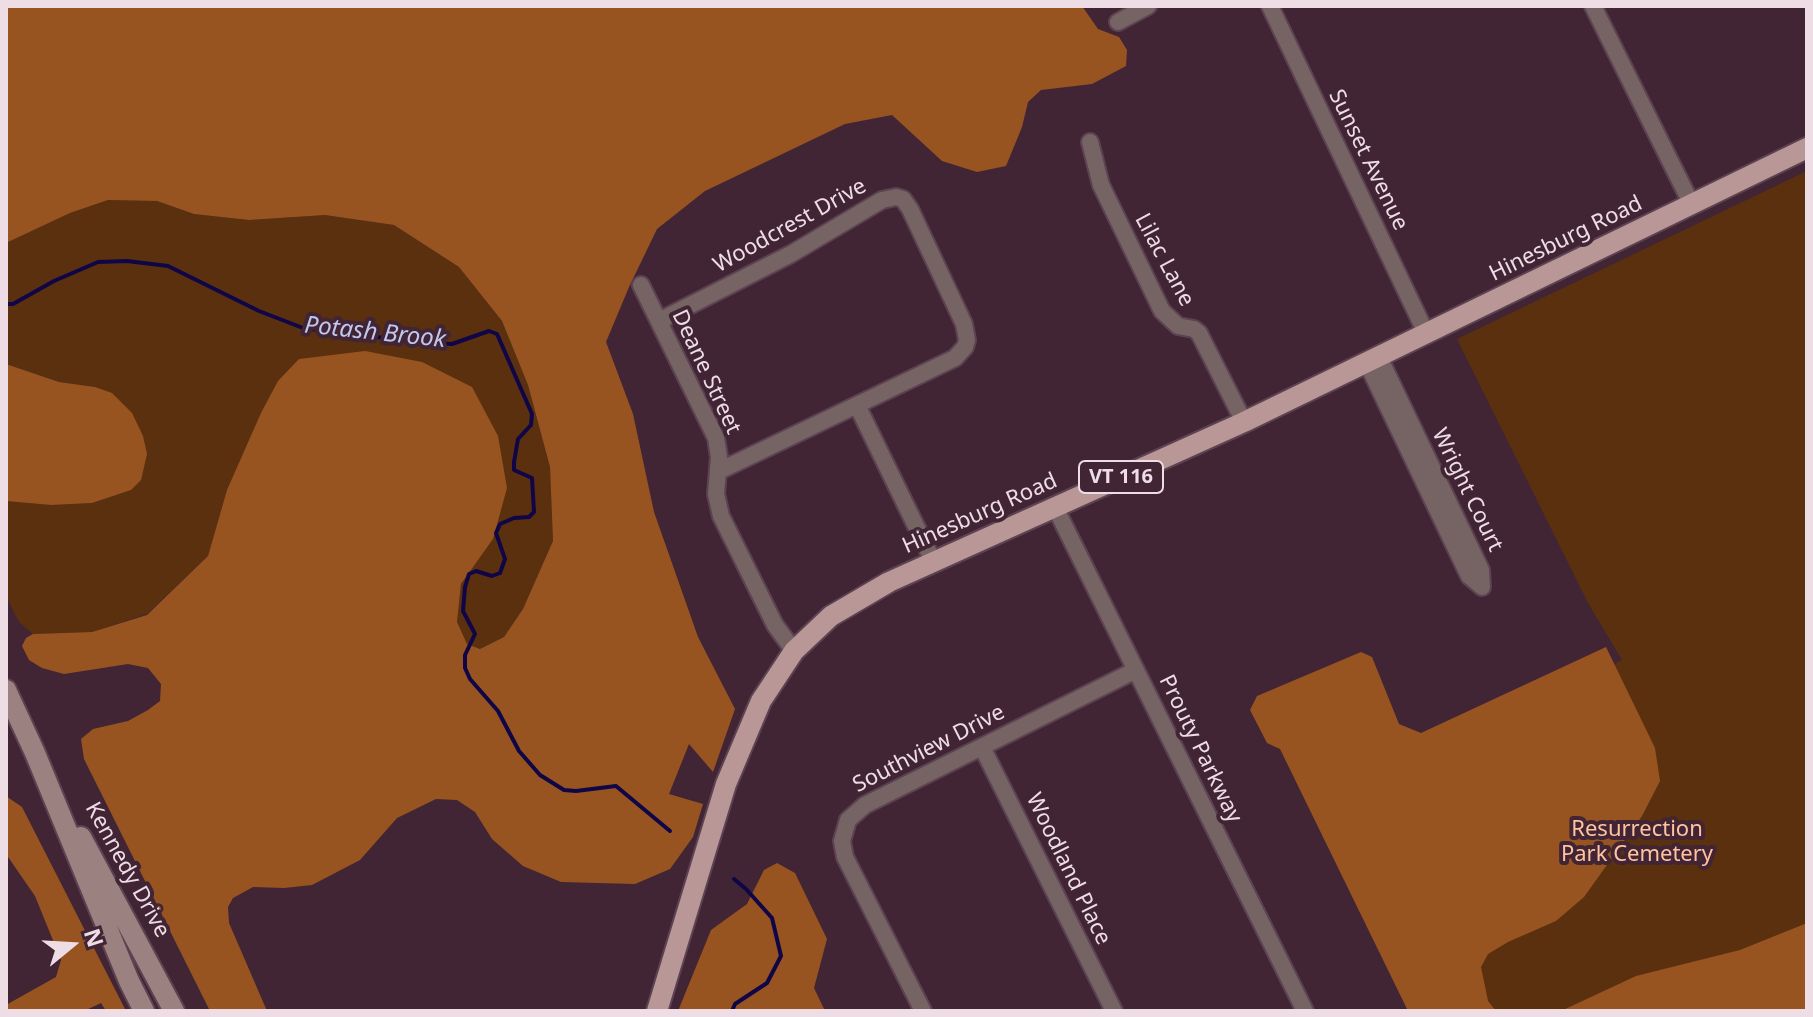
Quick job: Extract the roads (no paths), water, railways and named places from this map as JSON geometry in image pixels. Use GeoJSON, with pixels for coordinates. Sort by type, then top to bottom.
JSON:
{"type":"FeatureCollection","features":[{"type":"Feature","properties":{"kind":"main road","name":"Hinesburg Road"},"geometry":{"type":"LineString","coordinates":[[657,1011],[726,784],[761,701],[794,651],[818,627],[851,602],[933,561],[1244,422],[1807,148]]}},
{"type":"Feature","properties":{"kind":"main road","name":"Kennedy Drive"},"geometry":{"type":"LineString","coordinates":[[6,690],[144,1011]]}},
{"type":"Feature","properties":{"kind":"main road","name":"Kennedy Drive"},"geometry":{"type":"LineString","coordinates":[[35,753],[154,968],[174,1011]]}},
{"type":"Feature","properties":{"kind":"street"},"geometry":{"type":"LineString","coordinates":[[1118,22],[1148,6]]}},
{"type":"Feature","properties":{"kind":"street","name":"Sunset Avenue"},"geometry":{"type":"LineString","coordinates":[[1270,6],[1426,333]]}},
{"type":"Feature","properties":{"kind":"street"},"geometry":{"type":"LineString","coordinates":[[1593,6],[1692,205]]}},
{"type":"Feature","properties":{"kind":"street","name":"Lilac Lane"},"geometry":{"type":"LineString","coordinates":[[1090,142],[1101,185],[1162,311],[1178,326],[1199,333],[1244,422]]}},
{"type":"Feature","properties":{"kind":"street","name":"Woodcrest Drive"},"geometry":{"type":"LineString","coordinates":[[659,321],[780,260],[882,200],[896,197],[903,199],[910,209],[964,324],[967,340],[955,358],[719,471]]}},
{"type":"Feature","properties":{"kind":"street","name":"Deane Street"},"geometry":{"type":"LineString","coordinates":[[641,285],[713,430],[718,447],[716,494],[721,516],[775,625],[794,651]]}},
{"type":"Feature","properties":{"kind":"street","name":"Wright Court"},"geometry":{"type":"LineString","coordinates":[[1373,360],[1481,570],[1482,587],[1469,576],[1373,360]]}},
{"type":"Feature","properties":{"kind":"street"},"geometry":{"type":"LineString","coordinates":[[857,405],[933,561]]}},
{"type":"Feature","properties":{"kind":"street","name":"Prouty Parkway"},"geometry":{"type":"LineString","coordinates":[[1055,507],[1305,1011]]}},
{"type":"Feature","properties":{"kind":"street","name":"Southview Drive"},"geometry":{"type":"LineString","coordinates":[[923,1011],[843,849],[843,834],[848,820],[858,810],[1136,670]]}},
{"type":"Feature","properties":{"kind":"street","name":"Woodland Place"},"geometry":{"type":"LineString","coordinates":[[982,747],[1114,1011]]}},
{"type":"Feature","properties":{"kind":"waterway","name":"Potash Brook"},"geometry":{"type":"LineString","coordinates":[[6,304],[13,304],[54,281],[98,262],[127,261],[168,266],[259,311],[303,328],[452,344],[489,331],[497,334],[532,414],[531,425],[518,439],[514,470],[532,478],[534,512],[529,517],[514,518],[500,524],[496,533],[505,559],[500,573],[492,576],[476,571],[469,574],[463,611],[475,634],[465,655],[465,668],[470,679],[498,711],[519,751],[540,775],[564,790],[616,786],[670,831]]}},
{"type":"Feature","properties":{"kind":"waterway","name":"Potash Brook"},"geometry":{"type":"LineString","coordinates":[[732,1011],[735,1004],[767,983],[781,956],[772,918],[734,879]]}},
{"type":"Feature","properties":{"kind":"park label","name":"Resurrection Park Cemetery"},"geometry":{"type":"Point","coordinates":[1637,842]}}]}
